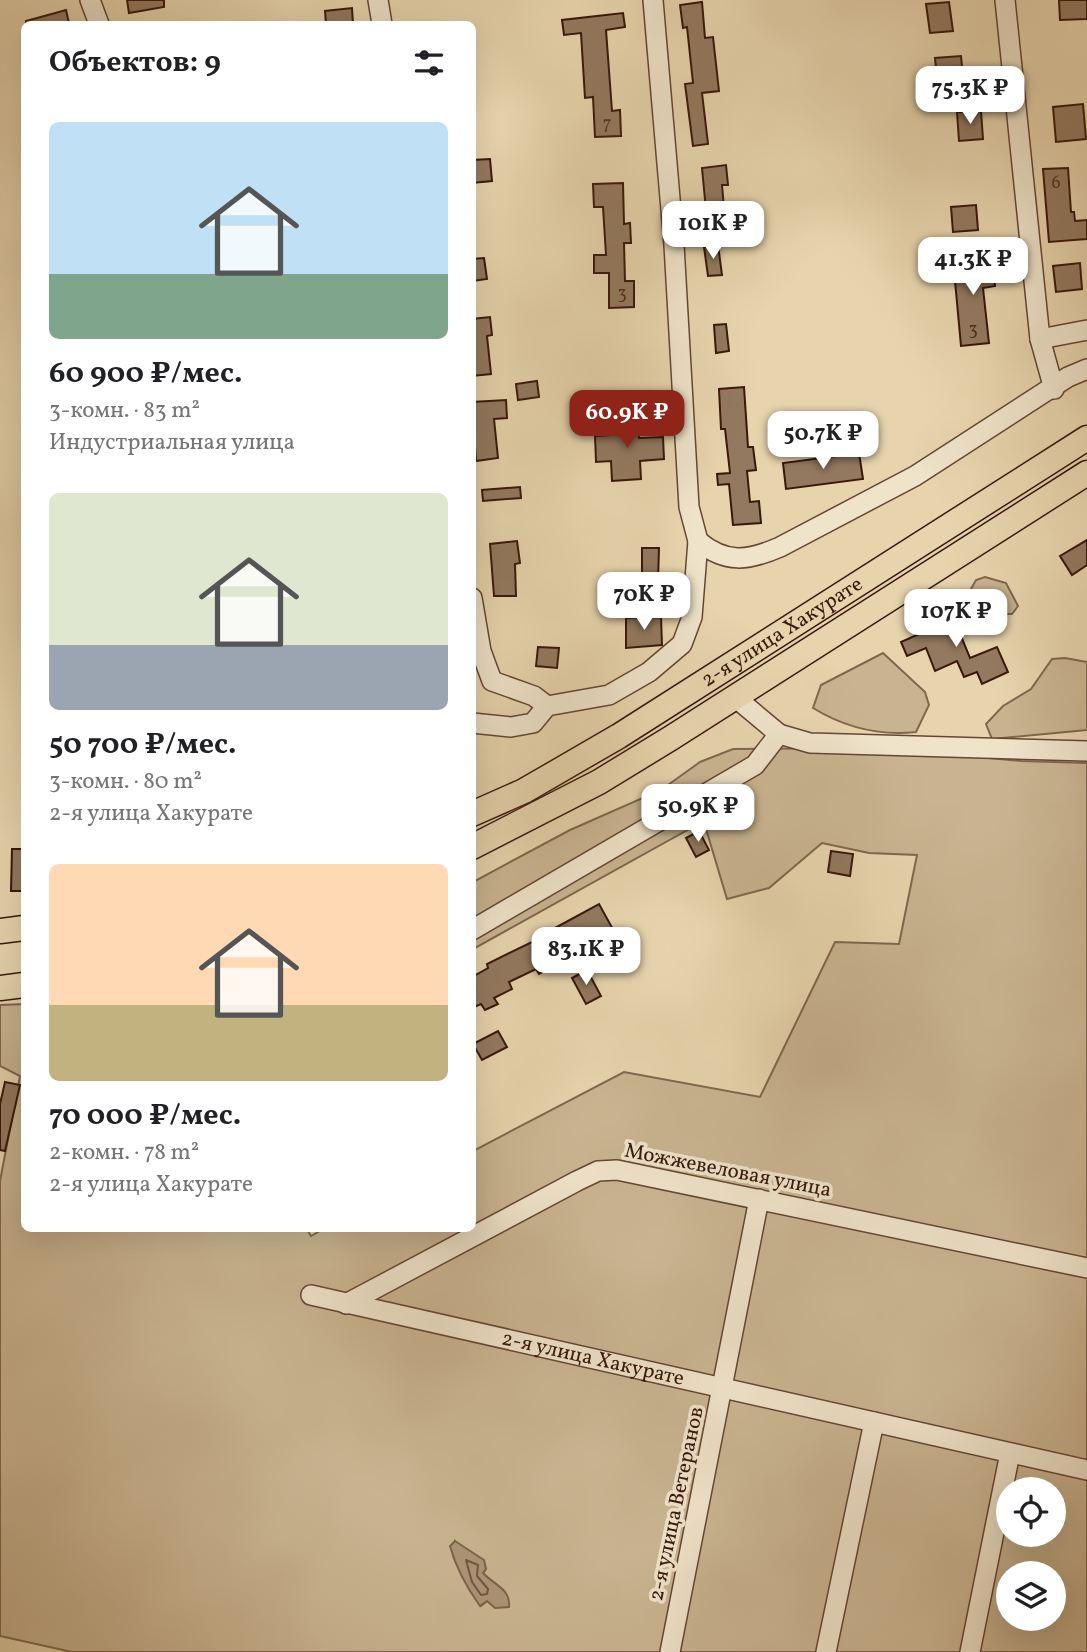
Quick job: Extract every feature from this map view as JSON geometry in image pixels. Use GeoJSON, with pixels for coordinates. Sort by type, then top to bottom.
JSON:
{"type":"FeatureCollection","features":[{"type":"Feature","properties":{"kind":"main road","name":"2-я улица Хакурате"},"geometry":{"type":"LineString","coordinates":[[476,812],[524,791],[766,645],[1087,438]]}},
{"type":"Feature","properties":{"kind":"main road","name":"2-я улица Хакурате"},"geometry":{"type":"LineString","coordinates":[[476,845],[599,782],[736,698],[1087,473]]}},
{"type":"Feature","properties":{"kind":"main road"},"geometry":{"type":"LineString","coordinates":[[476,804],[570,764]]}},
{"type":"Feature","properties":{"kind":"main road"},"geometry":{"type":"LineString","coordinates":[[0,931],[21,928]]}},
{"type":"Feature","properties":{"kind":"main road"},"geometry":{"type":"LineString","coordinates":[[0,944],[21,941]]}},
{"type":"Feature","properties":{"kind":"main road"},"geometry":{"type":"LineString","coordinates":[[0,973],[21,970]]}},
{"type":"Feature","properties":{"kind":"main road"},"geometry":{"type":"LineString","coordinates":[[0,988],[21,985]]}},
{"type":"Feature","properties":{"kind":"street"},"geometry":{"type":"LineString","coordinates":[[90,0],[98,21]]}},
{"type":"Feature","properties":{"kind":"street"},"geometry":{"type":"LineString","coordinates":[[378,0],[382,21]]}},
{"type":"Feature","properties":{"kind":"street"},"geometry":{"type":"LineString","coordinates":[[476,723],[511,727],[533,723],[547,706],[609,695],[649,672],[682,644],[692,617],[698,541],[689,506],[678,310],[653,0]]}},
{"type":"Feature","properties":{"kind":"street"},"geometry":{"type":"LineString","coordinates":[[1005,0],[1040,339],[1070,380]]}},
{"type":"Feature","properties":{"kind":"street"},"geometry":{"type":"LineString","coordinates":[[1040,339],[1087,330]]}},
{"type":"Feature","properties":{"kind":"street"},"geometry":{"type":"LineString","coordinates":[[698,541],[715,555],[736,559],[761,555],[780,547],[915,476],[1087,369]]}},
{"type":"Feature","properties":{"kind":"street"},"geometry":{"type":"LineString","coordinates":[[963,516],[967,509],[1087,428]]}},
{"type":"Feature","properties":{"kind":"street"},"geometry":{"type":"LineString","coordinates":[[476,622],[481,651],[492,681],[534,696],[547,706]]}},
{"type":"Feature","properties":{"kind":"street"},"geometry":{"type":"LineString","coordinates":[[736,698],[779,734],[810,743],[1087,751]]}},
{"type":"Feature","properties":{"kind":"street"},"geometry":{"type":"LineString","coordinates":[[476,928],[755,765],[779,734]]}},
{"type":"Feature","properties":{"kind":"street","name":"Можжевеловая улица"},"geometry":{"type":"LineString","coordinates":[[346,1304],[598,1171],[617,1170],[1087,1268]]}},
{"type":"Feature","properties":{"kind":"street","name":"2-я улица Ветеранов"},"geometry":{"type":"LineString","coordinates":[[670,1652],[759,1199]]}},
{"type":"Feature","properties":{"kind":"street","name":"2-я улица Хакурате"},"geometry":{"type":"LineString","coordinates":[[311,1295],[1087,1470]]}},
{"type":"Feature","properties":{"kind":"street"},"geometry":{"type":"LineString","coordinates":[[826,1652],[874,1422]]}},
{"type":"Feature","properties":{"kind":"street"},"geometry":{"type":"LineString","coordinates":[[970,1652],[1010,1453]]}},
{"type":"Feature","properties":{"kind":"shaded area"},"geometry":{"type":"Polygon","coordinates":[[[985,577],[1006,583],[1018,606],[1012,614],[987,614],[968,594],[976,580],[985,577]]]}},
{"type":"Feature","properties":{"kind":"shaded area"},"geometry":{"type":"Polygon","coordinates":[[[883,653],[925,692],[929,705],[916,732],[888,733],[862,729],[813,708],[821,685],[883,653]]]}},
{"type":"Feature","properties":{"kind":"shaded area"},"geometry":{"type":"Polygon","coordinates":[[[1065,658],[1087,662],[1087,730],[992,739],[986,724],[1003,706],[1031,689],[1052,659],[1065,658]]]}},
{"type":"Feature","properties":{"kind":"shaded area"},"geometry":{"type":"Polygon","coordinates":[[[882,748],[1021,761],[1087,763],[1087,1652],[72,1652],[0,1636],[0,1181],[20,1076],[0,1066],[0,1005],[21,1004],[21,1232],[308,1232],[311,1236],[318,1232],[476,1232],[476,1149],[624,1072],[760,1097],[835,942],[899,944],[917,855],[869,853],[822,843],[769,888],[727,899],[706,829],[693,827],[476,947],[476,880],[570,830],[661,790],[700,762],[733,749],[882,748]],[[455,1541],[453,1556],[481,1606],[487,1601],[494,1585],[483,1573],[486,1569],[455,1541]]]}},
{"type":"Feature","properties":{"kind":"water"},"geometry":{"type":"Polygon","coordinates":[[[455,1541],[484,1560],[486,1569],[483,1573],[505,1591],[509,1607],[495,1608],[487,1601],[480,1606],[455,1562],[450,1546],[455,1541]]]}},
{"type":"Feature","properties":{"kind":"building"},"geometry":{"type":"Polygon","coordinates":[[[127,0],[164,0],[164,7],[129,13],[127,0]]]}},
{"type":"Feature","properties":{"kind":"building"},"geometry":{"type":"Polygon","coordinates":[[[1059,0],[1087,0],[1087,19],[1060,20],[1059,0]]]}},
{"type":"Feature","properties":{"kind":"building"},"geometry":{"type":"Polygon","coordinates":[[[702,2],[705,38],[713,37],[719,91],[702,93],[708,144],[693,146],[685,84],[693,83],[687,27],[683,28],[680,5],[702,2]]]}},
{"type":"Feature","properties":{"kind":"building"},"geometry":{"type":"Polygon","coordinates":[[[949,2],[953,31],[930,33],[926,4],[949,2]]]}},
{"type":"Feature","properties":{"kind":"building"},"geometry":{"type":"Polygon","coordinates":[[[352,8],[353,21],[326,21],[325,11],[352,8]]]}},
{"type":"Feature","properties":{"kind":"building"},"geometry":{"type":"Polygon","coordinates":[[[66,10],[69,21],[26,21],[66,10]]]}},
{"type":"Feature","properties":{"kind":"building"},"geometry":{"type":"Polygon","coordinates":[[[623,13],[625,27],[606,30],[612,111],[620,110],[621,136],[595,137],[593,97],[585,98],[581,33],[564,35],[562,20],[623,13]]]}},
{"type":"Feature","properties":{"kind":"building"},"geometry":{"type":"Polygon","coordinates":[[[961,56],[964,88],[938,90],[935,58],[961,56]]]}},
{"type":"Feature","properties":{"kind":"building"},"geometry":{"type":"Polygon","coordinates":[[[1083,104],[1086,139],[1056,142],[1053,107],[1083,104]]]}},
{"type":"Feature","properties":{"kind":"building"},"geometry":{"type":"Polygon","coordinates":[[[981,111],[983,139],[959,141],[957,112],[981,111]]]}},
{"type":"Feature","properties":{"kind":"building"},"geometry":{"type":"Polygon","coordinates":[[[490,159],[492,181],[476,183],[476,160],[490,159]]]}},
{"type":"Feature","properties":{"kind":"building"},"geometry":{"type":"Polygon","coordinates":[[[726,165],[728,185],[722,185],[724,208],[706,210],[702,168],[726,165]]]}},
{"type":"Feature","properties":{"kind":"building"},"geometry":{"type":"Polygon","coordinates":[[[1068,168],[1071,212],[1074,212],[1075,221],[1087,220],[1087,239],[1049,242],[1043,169],[1068,168]]]}},
{"type":"Feature","properties":{"kind":"building"},"geometry":{"type":"Polygon","coordinates":[[[623,183],[624,224],[630,223],[631,243],[624,243],[625,281],[634,281],[634,307],[609,308],[609,273],[594,273],[594,255],[606,255],[603,207],[594,207],[593,184],[623,183]]]}},
{"type":"Feature","properties":{"kind":"building"},"geometry":{"type":"Polygon","coordinates":[[[976,205],[978,230],[953,232],[951,207],[976,205]]]}},
{"type":"Feature","properties":{"kind":"building"},"geometry":{"type":"Polygon","coordinates":[[[718,245],[722,275],[708,276],[704,247],[718,245]]]}},
{"type":"Feature","properties":{"kind":"building"},"geometry":{"type":"Polygon","coordinates":[[[992,255],[995,286],[983,288],[989,343],[961,346],[953,259],[992,255]]]}},
{"type":"Feature","properties":{"kind":"building"},"geometry":{"type":"Polygon","coordinates":[[[484,258],[487,279],[476,280],[476,259],[484,258]]]}},
{"type":"Feature","properties":{"kind":"building"},"geometry":{"type":"Polygon","coordinates":[[[1080,263],[1082,289],[1056,292],[1053,266],[1080,263]]]}},
{"type":"Feature","properties":{"kind":"building"},"geometry":{"type":"Polygon","coordinates":[[[490,317],[492,335],[487,336],[491,374],[476,376],[476,319],[490,317]]]}},
{"type":"Feature","properties":{"kind":"building"},"geometry":{"type":"Polygon","coordinates":[[[726,324],[729,351],[716,353],[714,325],[726,324]]]}},
{"type":"Feature","properties":{"kind":"building"},"geometry":{"type":"Polygon","coordinates":[[[537,381],[539,397],[518,400],[516,384],[537,381]]]}},
{"type":"Feature","properties":{"kind":"building"},"geometry":{"type":"Polygon","coordinates":[[[744,387],[748,447],[753,447],[756,470],[747,471],[750,502],[759,501],[761,523],[733,525],[729,484],[718,485],[717,474],[730,473],[725,429],[721,429],[719,389],[744,387]]]}},
{"type":"Feature","properties":{"kind":"building"},"geometry":{"type":"Polygon","coordinates":[[[506,400],[507,418],[494,419],[498,458],[476,461],[476,402],[506,400]]]}},
{"type":"Feature","properties":{"kind":"building"},"geometry":{"type":"Polygon","coordinates":[[[628,418],[629,424],[638,424],[639,438],[663,437],[664,459],[640,461],[641,479],[612,481],[611,461],[596,462],[595,436],[610,435],[609,419],[628,418]]]}},
{"type":"Feature","properties":{"kind":"building"},"geometry":{"type":"Polygon","coordinates":[[[859,453],[863,479],[786,489],[783,463],[859,453]]]}},
{"type":"Feature","properties":{"kind":"building"},"geometry":{"type":"Polygon","coordinates":[[[520,487],[521,498],[483,501],[482,490],[520,487]]]}},
{"type":"Feature","properties":{"kind":"building"},"geometry":{"type":"Polygon","coordinates":[[[1087,540],[1087,565],[1072,575],[1060,556],[1087,540]]]}},
{"type":"Feature","properties":{"kind":"building"},"geometry":{"type":"Polygon","coordinates":[[[517,541],[520,563],[515,564],[516,596],[494,596],[490,544],[517,541]]]}},
{"type":"Feature","properties":{"kind":"building"},"geometry":{"type":"Polygon","coordinates":[[[642,548],[659,548],[658,581],[642,581],[642,548]]]}},
{"type":"Feature","properties":{"kind":"building"},"geometry":{"type":"Polygon","coordinates":[[[965,605],[973,623],[958,629],[970,658],[997,647],[1008,672],[982,684],[977,672],[964,677],[957,661],[935,671],[926,648],[907,656],[901,642],[955,618],[952,610],[965,605]]]}},
{"type":"Feature","properties":{"kind":"building"},"geometry":{"type":"Polygon","coordinates":[[[661,617],[662,645],[626,648],[626,618],[661,617]]]}},
{"type":"Feature","properties":{"kind":"building"},"geometry":{"type":"Polygon","coordinates":[[[538,647],[559,648],[557,668],[536,666],[538,647]]]}},
{"type":"Feature","properties":{"kind":"building"},"geometry":{"type":"Polygon","coordinates":[[[699,831],[709,850],[696,857],[686,838],[699,831]]]}},
{"type":"Feature","properties":{"kind":"building"},"geometry":{"type":"Polygon","coordinates":[[[12,849],[21,849],[21,891],[11,891],[12,849]]]}},
{"type":"Feature","properties":{"kind":"building"},"geometry":{"type":"Polygon","coordinates":[[[831,851],[853,854],[850,876],[828,872],[831,851]]]}},
{"type":"Feature","properties":{"kind":"building"},"geometry":{"type":"Polygon","coordinates":[[[599,904],[615,933],[572,957],[555,928],[599,904]]]}},
{"type":"Feature","properties":{"kind":"building"},"geometry":{"type":"Polygon","coordinates":[[[536,940],[550,968],[539,974],[536,969],[509,982],[512,989],[494,998],[498,1004],[485,1010],[481,1004],[476,1006],[476,975],[488,968],[487,964],[536,940]]]}},
{"type":"Feature","properties":{"kind":"building"},"geometry":{"type":"Polygon","coordinates":[[[587,970],[601,996],[586,1004],[572,978],[587,970]]]}},
{"type":"Feature","properties":{"kind":"building"},"geometry":{"type":"Polygon","coordinates":[[[498,1031],[507,1047],[482,1060],[476,1049],[476,1042],[498,1031]]]}},
{"type":"Feature","properties":{"kind":"building"},"geometry":{"type":"Polygon","coordinates":[[[5,1082],[20,1085],[5,1151],[0,1150],[0,1104],[5,1082]]]}}]}
